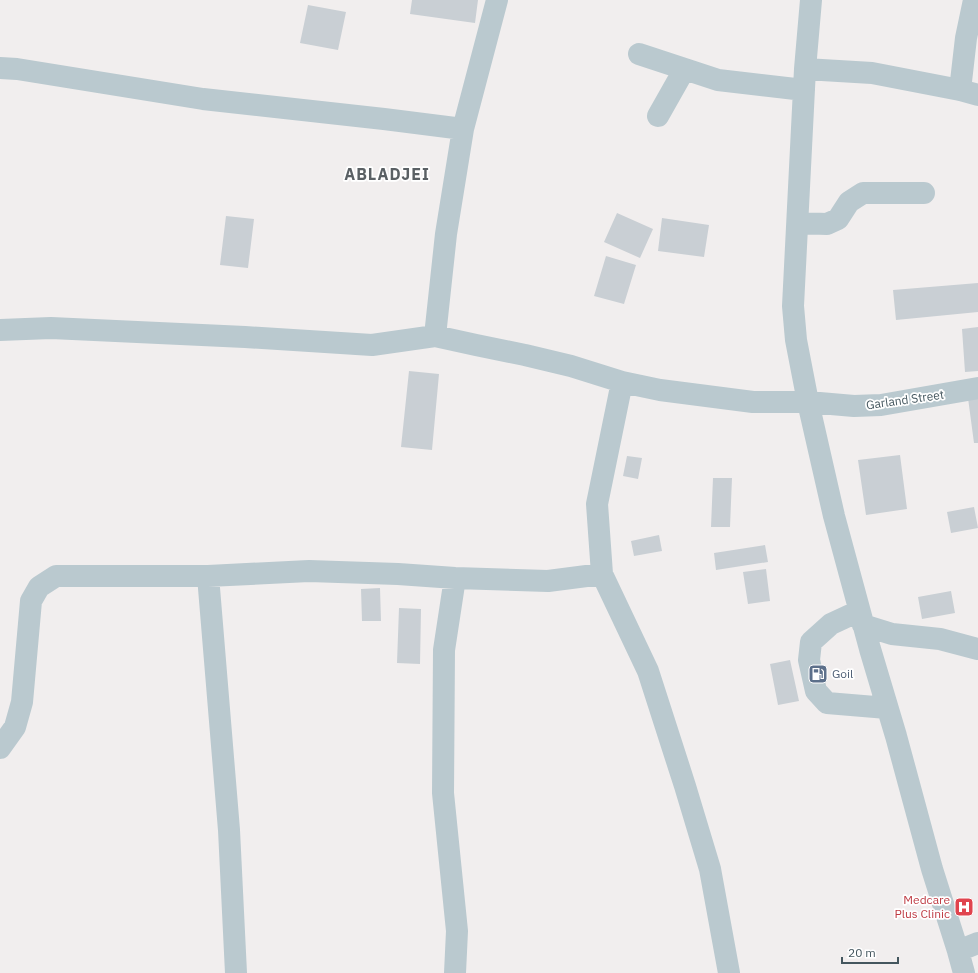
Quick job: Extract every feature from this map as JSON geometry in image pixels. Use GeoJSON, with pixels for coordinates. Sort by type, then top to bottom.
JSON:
{"type":"FeatureCollection","features":[{"type":"Feature","properties":{"kind":"street"},"geometry":{"type":"LineString","coordinates":[[0,330],[50,328],[238,336],[372,345],[435,336],[446,234],[463,129],[497,0]]}},
{"type":"Feature","properties":{"kind":"street"},"geometry":{"type":"LineString","coordinates":[[811,0],[805,79],[794,306],[796,340],[808,402],[834,516],[861,618],[932,869],[964,973]]}},
{"type":"Feature","properties":{"kind":"street"},"geometry":{"type":"LineString","coordinates":[[639,54],[718,80],[805,79],[872,72],[969,92],[966,38],[974,0]]}},
{"type":"Feature","properties":{"kind":"street"},"geometry":{"type":"LineString","coordinates":[[0,68],[203,99],[463,129]]}},
{"type":"Feature","properties":{"kind":"street"},"geometry":{"type":"LineString","coordinates":[[658,116],[684,70]]}},
{"type":"Feature","properties":{"kind":"street"},"geometry":{"type":"LineString","coordinates":[[798,223],[827,224],[838,219],[849,202],[863,192],[924,193]]}},
{"type":"Feature","properties":{"kind":"street","name":"Garland Street"},"geometry":{"type":"LineString","coordinates":[[435,336],[571,366],[622,382],[660,390],[753,402],[808,402],[854,406],[880,405],[978,388]]}},
{"type":"Feature","properties":{"kind":"street"},"geometry":{"type":"LineString","coordinates":[[622,382],[597,504],[602,574],[648,671],[683,779],[710,869],[729,973]]}},
{"type":"Feature","properties":{"kind":"street"},"geometry":{"type":"LineString","coordinates":[[0,748],[14,727],[22,702],[31,601],[39,587],[56,576],[208,576],[309,571],[398,574],[455,578],[548,580],[602,574]]}},
{"type":"Feature","properties":{"kind":"street"},"geometry":{"type":"LineString","coordinates":[[208,576],[229,830],[236,973]]}},
{"type":"Feature","properties":{"kind":"street"},"geometry":{"type":"LineString","coordinates":[[455,578],[444,650],[443,793],[457,931],[455,973]]}},
{"type":"Feature","properties":{"kind":"street"},"geometry":{"type":"LineString","coordinates":[[887,708],[827,703],[816,691],[809,660],[811,642],[831,624],[861,618],[892,634],[940,639],[978,649]]}},
{"type":"Feature","properties":{"kind":"street"},"geometry":{"type":"LineString","coordinates":[[958,951],[978,943]]}},
{"type":"Feature","properties":{"kind":"building"},"geometry":{"type":"Polygon","coordinates":[[[412,0],[478,0],[475,23],[410,14],[412,0]]]}},
{"type":"Feature","properties":{"kind":"building"},"geometry":{"type":"Polygon","coordinates":[[[308,5],[346,12],[338,50],[300,43],[308,5]]]}},
{"type":"Feature","properties":{"kind":"building"},"geometry":{"type":"Polygon","coordinates":[[[617,213],[653,229],[640,258],[604,242],[617,213]]]}},
{"type":"Feature","properties":{"kind":"building"},"geometry":{"type":"Polygon","coordinates":[[[226,216],[254,219],[248,268],[220,265],[226,216]]]}},
{"type":"Feature","properties":{"kind":"building"},"geometry":{"type":"Polygon","coordinates":[[[662,218],[709,225],[704,257],[658,251],[662,218]]]}},
{"type":"Feature","properties":{"kind":"building"},"geometry":{"type":"Polygon","coordinates":[[[606,256],[636,265],[624,304],[594,296],[606,256]]]}},
{"type":"Feature","properties":{"kind":"building"},"geometry":{"type":"Polygon","coordinates":[[[978,283],[978,312],[896,320],[893,290],[978,283]]]}},
{"type":"Feature","properties":{"kind":"building"},"geometry":{"type":"Polygon","coordinates":[[[978,327],[978,371],[965,372],[962,329],[978,327]]]}},
{"type":"Feature","properties":{"kind":"building"},"geometry":{"type":"Polygon","coordinates":[[[409,371],[439,374],[432,450],[401,447],[409,371]]]}},
{"type":"Feature","properties":{"kind":"building"},"geometry":{"type":"Polygon","coordinates":[[[978,397],[978,443],[974,443],[968,398],[978,397]]]}},
{"type":"Feature","properties":{"kind":"building"},"geometry":{"type":"Polygon","coordinates":[[[900,455],[907,509],[866,515],[858,460],[900,455]]]}},
{"type":"Feature","properties":{"kind":"building"},"geometry":{"type":"Polygon","coordinates":[[[627,456],[642,458],[638,479],[623,476],[627,456]]]}},
{"type":"Feature","properties":{"kind":"building"},"geometry":{"type":"Polygon","coordinates":[[[713,478],[732,478],[730,527],[711,527],[713,478]]]}},
{"type":"Feature","properties":{"kind":"building"},"geometry":{"type":"Polygon","coordinates":[[[974,507],[978,528],[951,533],[947,512],[974,507]]]}},
{"type":"Feature","properties":{"kind":"building"},"geometry":{"type":"Polygon","coordinates":[[[659,535],[662,551],[634,556],[631,541],[659,535]]]}},
{"type":"Feature","properties":{"kind":"building"},"geometry":{"type":"Polygon","coordinates":[[[765,545],[768,562],[716,570],[714,553],[765,545]]]}},
{"type":"Feature","properties":{"kind":"building"},"geometry":{"type":"Polygon","coordinates":[[[766,569],[770,601],[748,604],[743,572],[766,569]]]}},
{"type":"Feature","properties":{"kind":"building"},"geometry":{"type":"Polygon","coordinates":[[[380,588],[381,621],[362,621],[361,589],[380,588]]]}},
{"type":"Feature","properties":{"kind":"building"},"geometry":{"type":"Polygon","coordinates":[[[951,591],[955,613],[922,619],[918,597],[951,591]]]}},
{"type":"Feature","properties":{"kind":"building"},"geometry":{"type":"Polygon","coordinates":[[[399,608],[421,609],[420,664],[397,663],[399,608]]]}},
{"type":"Feature","properties":{"kind":"building"},"geometry":{"type":"Polygon","coordinates":[[[790,660],[799,701],[778,705],[770,664],[790,660]]]}},
{"type":"Feature","properties":{"kind":"place","name":"Goil"},"geometry":{"type":"Point","coordinates":[818,674]}},
{"type":"Feature","properties":{"kind":"place","name":"Medcare Plus Clinic"},"geometry":{"type":"Point","coordinates":[964,907]}},
{"type":"Feature","properties":{"kind":"district","name":"ABLADJEI"},"geometry":{"type":"Point","coordinates":[387,174]}}]}
